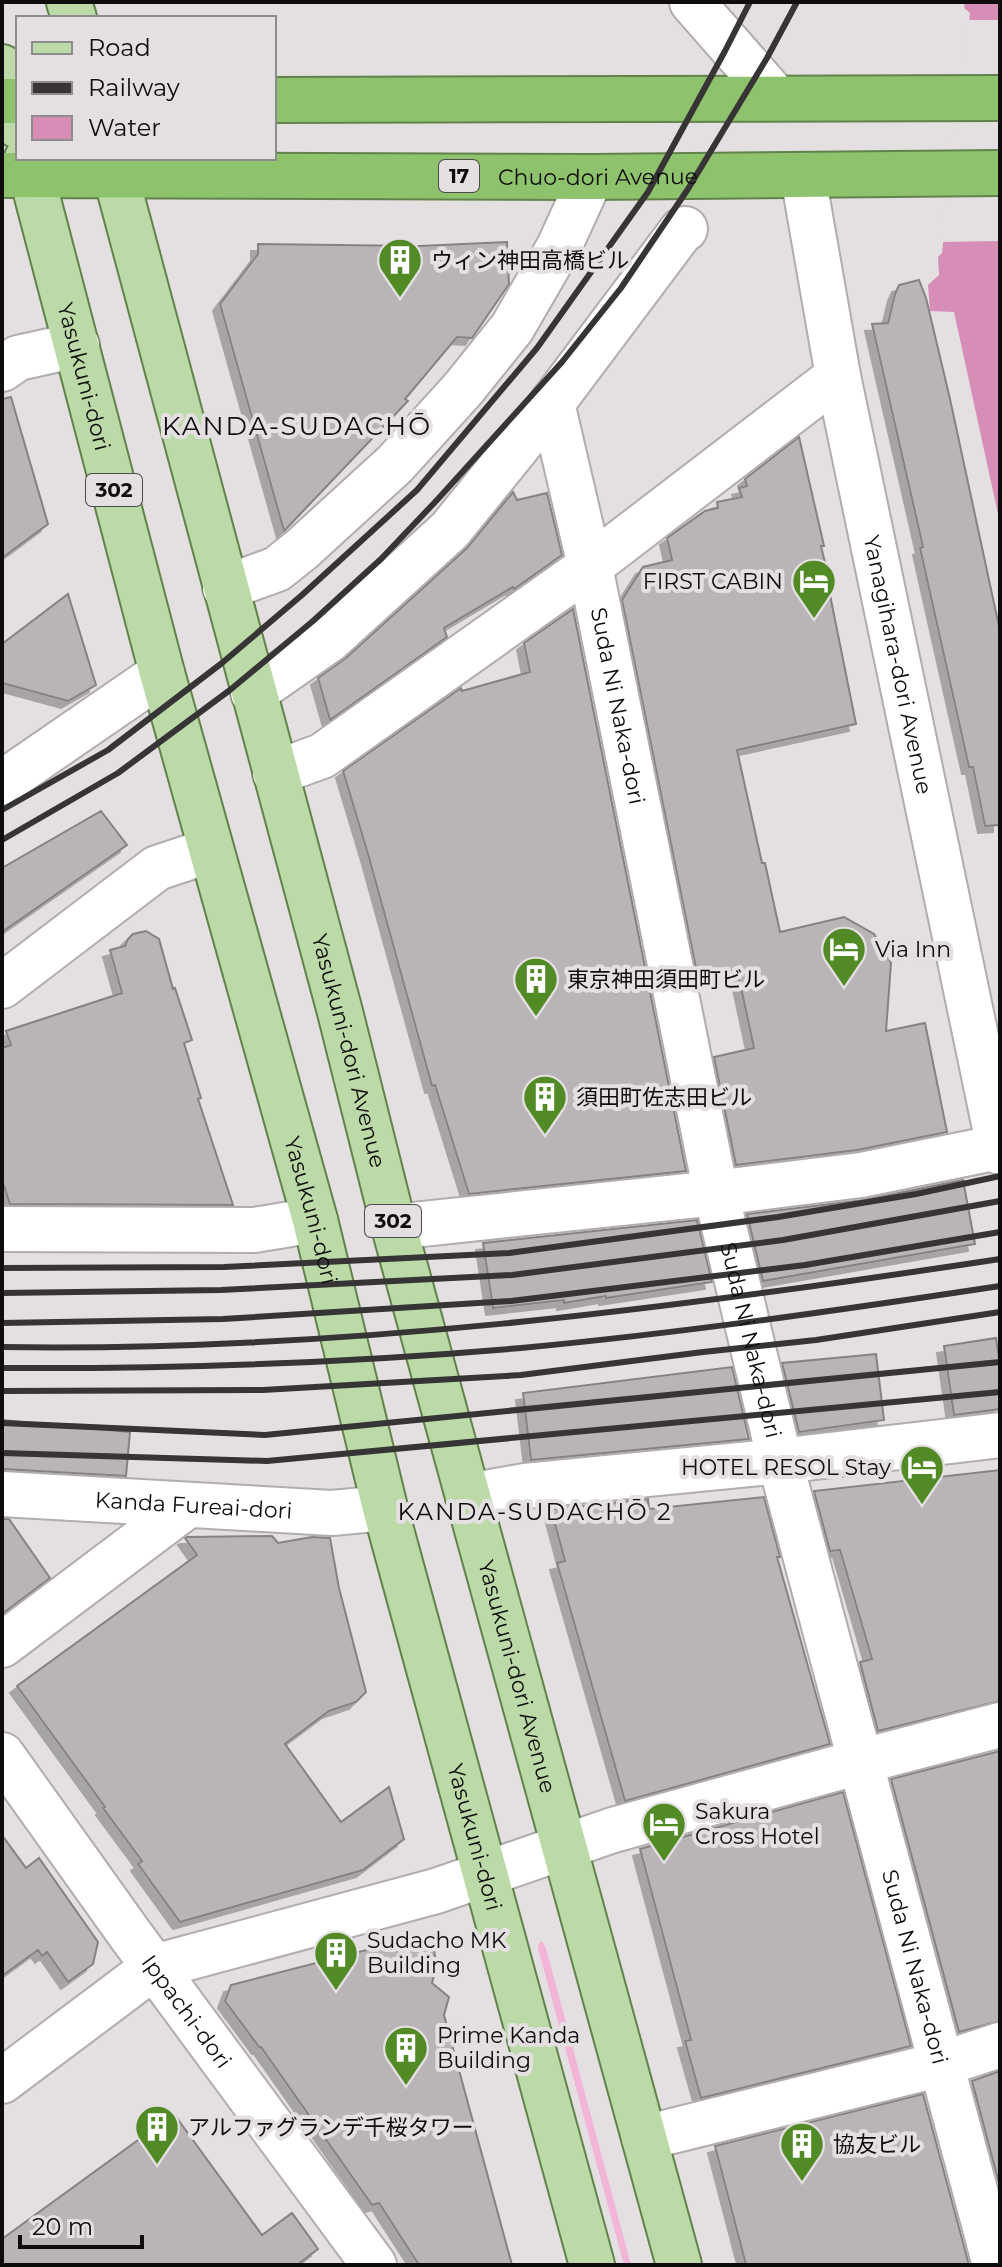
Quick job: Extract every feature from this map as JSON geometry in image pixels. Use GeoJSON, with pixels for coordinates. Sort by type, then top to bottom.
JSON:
{"type":"FeatureCollection","features":[{"type":"Feature","properties":{"kind":"highway"},"geometry":{"type":"LineString","coordinates":[[276,100],[1000,98]]}},
{"type":"Feature","properties":{"kind":"highway","name":"Chuo-dori Avenue"},"geometry":{"type":"LineString","coordinates":[[20,169],[113,167],[591,177],[1000,173]]}},
{"type":"Feature","properties":{"kind":"main road","name":"Yasukuni-dori Avenue"},"geometry":{"type":"LineString","coordinates":[[113,167],[340,1012],[394,1227],[679,2265]]}},
{"type":"Feature","properties":{"kind":"main road","name":"Yasukuni-dori"},"geometry":{"type":"LineString","coordinates":[[20,169],[77,345],[162,673],[315,1220],[385,1508],[592,2265]]}},
{"type":"Feature","properties":{"kind":"street"},"geometry":{"type":"LineString","coordinates":[[692,2],[776,98]]}},
{"type":"Feature","properties":{"kind":"street","name":"Yanagihara-dori Avenue"},"geometry":{"type":"LineString","coordinates":[[803,176],[838,376],[999,1149]]}},
{"type":"Feature","properties":{"kind":"street"},"geometry":{"type":"LineString","coordinates":[[225,588],[277,569],[302,549],[395,464],[463,389],[512,328],[559,247],[591,177]]}},
{"type":"Feature","properties":{"kind":"street"},"geometry":{"type":"LineString","coordinates":[[253,693],[329,640],[450,530],[685,229]]}},
{"type":"Feature","properties":{"kind":"street"},"geometry":{"type":"LineString","coordinates":[[2,369],[18,358],[77,345]]}},
{"type":"Feature","properties":{"kind":"street"},"geometry":{"type":"LineString","coordinates":[[275,773],[322,756],[590,566],[838,376]]}},
{"type":"Feature","properties":{"kind":"street","name":"Suda Ni Naka-dori"},"geometry":{"type":"LineString","coordinates":[[552,403],[590,566],[716,1193],[780,1461],[995,2265]]}},
{"type":"Feature","properties":{"kind":"street"},"geometry":{"type":"LineString","coordinates":[[2,783],[162,673]]}},
{"type":"Feature","properties":{"kind":"street"},"geometry":{"type":"LineString","coordinates":[[2,986],[157,868],[211,850]]}},
{"type":"Feature","properties":{"kind":"street"},"geometry":{"type":"LineString","coordinates":[[394,1227],[861,1175],[999,1149]]}},
{"type":"Feature","properties":{"kind":"street"},"geometry":{"type":"LineString","coordinates":[[2,1229],[254,1230],[315,1220]]}},
{"type":"Feature","properties":{"kind":"street"},"geometry":{"type":"LineString","coordinates":[[468,1496],[525,1486],[1000,1435]]}},
{"type":"Feature","properties":{"kind":"street","name":"Kanda Fureai-dori"},"geometry":{"type":"LineString","coordinates":[[2,1494],[332,1513],[385,1508]]}},
{"type":"Feature","properties":{"kind":"street"},"geometry":{"type":"LineString","coordinates":[[2,1645],[188,1505]]}},
{"type":"Feature","properties":{"kind":"street"},"geometry":{"type":"LineString","coordinates":[[2,2081],[154,1967],[436,1891],[613,1830],[1000,1725]]}},
{"type":"Feature","properties":{"kind":"street","name":"Ippachi-dori"},"geometry":{"type":"LineString","coordinates":[[2,1755],[374,2265]]}},
{"type":"Feature","properties":{"kind":"street"},"geometry":{"type":"LineString","coordinates":[[644,2138],[942,2064],[1000,2045]]}},
{"type":"Feature","properties":{"kind":"shaded area"},"geometry":{"type":"Polygon","coordinates":[[[542,1941],[631,2265],[624,2265],[538,1948],[542,1941]]]}},
{"type":"Feature","properties":{"kind":"water"},"geometry":{"type":"Polygon","coordinates":[[[965,2],[1000,2],[1000,523],[954,312],[930,311],[928,285],[939,275],[938,257],[942,253],[970,13],[964,8],[965,2]]]}},
{"type":"Feature","properties":{"kind":"pier"},"geometry":{"type":"Polygon","coordinates":[[[965,20],[1000,20],[1000,241],[940,242],[965,20]]]}},
{"type":"Feature","properties":{"kind":"building"},"geometry":{"type":"Polygon","coordinates":[[[507,242],[509,284],[472,338],[457,337],[405,399],[408,401],[284,531],[220,304],[258,254],[258,244],[419,246],[507,242]]]}},
{"type":"Feature","properties":{"kind":"building"},"geometry":{"type":"Polygon","coordinates":[[[919,280],[950,399],[1000,631],[1000,825],[985,826],[973,767],[969,767],[872,324],[888,323],[899,285],[919,280]]]}},
{"type":"Feature","properties":{"kind":"building"},"geometry":{"type":"Polygon","coordinates":[[[11,397],[48,524],[2,558],[2,399],[11,397]]]}},
{"type":"Feature","properties":{"kind":"building"},"geometry":{"type":"Polygon","coordinates":[[[799,437],[824,546],[821,546],[826,575],[856,724],[737,750],[780,932],[844,917],[874,934],[891,963],[886,1031],[925,1023],[947,1132],[857,1150],[736,1165],[714,1057],[754,1048],[737,969],[698,978],[622,600],[643,567],[672,560],[667,538],[705,511],[718,508],[717,502],[742,497],[739,488],[747,486],[745,479],[799,437]]]}},
{"type":"Feature","properties":{"kind":"building"},"geometry":{"type":"Polygon","coordinates":[[[513,492],[517,500],[547,493],[562,555],[514,589],[444,628],[447,637],[330,720],[318,678],[346,658],[467,548],[513,492]]]}},
{"type":"Feature","properties":{"kind":"building"},"geometry":{"type":"Polygon","coordinates":[[[68,594],[96,685],[68,701],[2,683],[2,644],[68,594]]]}},
{"type":"Feature","properties":{"kind":"building"},"geometry":{"type":"Polygon","coordinates":[[[573,609],[686,1171],[469,1194],[435,1085],[432,1086],[343,771],[461,688],[462,691],[530,672],[524,643],[573,609]]]}},
{"type":"Feature","properties":{"kind":"building"},"geometry":{"type":"Polygon","coordinates":[[[101,811],[127,845],[2,932],[2,868],[101,811]]]}},
{"type":"Feature","properties":{"kind":"building"},"geometry":{"type":"Polygon","coordinates":[[[146,931],[159,939],[192,1040],[184,1043],[201,1098],[198,1099],[233,1205],[10,1204],[2,1180],[2,1048],[11,1045],[6,1031],[122,993],[110,950],[125,946],[133,934],[146,931]]]}},
{"type":"Feature","properties":{"kind":"building"},"geometry":{"type":"Polygon","coordinates":[[[963,1180],[975,1244],[763,1281],[747,1214],[864,1200],[963,1180]]]}},
{"type":"Feature","properties":{"kind":"building"},"geometry":{"type":"Polygon","coordinates":[[[697,1220],[712,1282],[564,1303],[564,1300],[493,1308],[483,1243],[697,1220]]]}},
{"type":"Feature","properties":{"kind":"building"},"geometry":{"type":"Polygon","coordinates":[[[996,1338],[1000,1364],[1000,1409],[954,1415],[944,1346],[996,1338]]]}},
{"type":"Feature","properties":{"kind":"building"},"geometry":{"type":"Polygon","coordinates":[[[876,1354],[884,1420],[799,1432],[782,1363],[876,1354]]]}},
{"type":"Feature","properties":{"kind":"building"},"geometry":{"type":"Polygon","coordinates":[[[732,1367],[749,1439],[531,1460],[523,1393],[732,1367]]]}},
{"type":"Feature","properties":{"kind":"building"},"geometry":{"type":"Polygon","coordinates":[[[2,1420],[130,1432],[126,1476],[2,1469],[2,1420]]]}},
{"type":"Feature","properties":{"kind":"building"},"geometry":{"type":"Polygon","coordinates":[[[1000,1470],[1000,1701],[878,1731],[860,1662],[872,1659],[840,1550],[830,1551],[814,1491],[1000,1470]]]}},
{"type":"Feature","properties":{"kind":"building"},"geometry":{"type":"Polygon","coordinates":[[[764,1497],[780,1557],[777,1557],[830,1744],[625,1801],[557,1563],[565,1561],[551,1509],[648,1499],[649,1509],[764,1497]]]}},
{"type":"Feature","properties":{"kind":"building"},"geometry":{"type":"Polygon","coordinates":[[[2,1519],[9,1519],[50,1578],[2,1614],[2,1519]]]}},
{"type":"Feature","properties":{"kind":"building"},"geometry":{"type":"Polygon","coordinates":[[[272,1536],[278,1543],[312,1537],[330,1538],[339,1588],[366,1692],[356,1702],[329,1711],[285,1744],[341,1822],[389,1787],[404,1839],[363,1870],[180,1922],[138,1864],[142,1861],[105,1807],[17,1686],[197,1555],[185,1538],[272,1536]]]}},
{"type":"Feature","properties":{"kind":"building"},"geometry":{"type":"Polygon","coordinates":[[[1000,1751],[1000,2021],[959,2032],[891,1779],[1000,1751]]]}},
{"type":"Feature","properties":{"kind":"building"},"geometry":{"type":"Polygon","coordinates":[[[843,1792],[911,2046],[701,2098],[685,2041],[691,2040],[640,1849],[843,1792]]]}},
{"type":"Feature","properties":{"kind":"building"},"geometry":{"type":"Polygon","coordinates":[[[2,1835],[26,1868],[39,1858],[98,1942],[93,1964],[68,1982],[47,1952],[42,1956],[38,1950],[2,1976],[2,1835]]]}},
{"type":"Feature","properties":{"kind":"building"},"geometry":{"type":"Polygon","coordinates":[[[405,1940],[434,1951],[437,1965],[432,1983],[449,1997],[444,2015],[512,2265],[419,2265],[379,2203],[372,2205],[225,2001],[231,1985],[405,1940]]]}},
{"type":"Feature","properties":{"kind":"building"},"geometry":{"type":"Polygon","coordinates":[[[1000,2071],[1000,2187],[972,2081],[1000,2071]]]}},
{"type":"Feature","properties":{"kind":"building"},"geometry":{"type":"Polygon","coordinates":[[[923,2094],[969,2265],[746,2265],[715,2146],[923,2094]]]}},
{"type":"Feature","properties":{"kind":"building","name":"アルファグランデ千桜タワー"},"geometry":{"type":"Polygon","coordinates":[[[174,2114],[262,2235],[292,2213],[318,2249],[297,2265],[2,2265],[2,2239],[174,2114]]]}},
{"type":"Feature","properties":{"kind":"railway"},"geometry":{"type":"LineString","coordinates":[[2,810],[108,750],[222,663],[417,490],[537,348],[648,192],[750,2]]}},
{"type":"Feature","properties":{"kind":"railway"},"geometry":{"type":"LineString","coordinates":[[2,840],[118,773],[230,690],[381,559],[437,500],[562,362],[621,288],[688,189],[797,2]]}},
{"type":"Feature","properties":{"kind":"railway"},"geometry":{"type":"LineString","coordinates":[[2,1268],[224,1267],[509,1253],[778,1217],[916,1194],[1000,1176]]}},
{"type":"Feature","properties":{"kind":"railway"},"geometry":{"type":"LineString","coordinates":[[2,1293],[221,1290],[512,1275],[783,1240],[1000,1201]]}},
{"type":"Feature","properties":{"kind":"railway"},"geometry":{"type":"LineString","coordinates":[[2,1323],[223,1319],[511,1301],[805,1265],[1000,1232]]}},
{"type":"Feature","properties":{"kind":"railway"},"geometry":{"type":"LineString","coordinates":[[2,1347],[128,1347],[253,1342],[503,1324],[752,1295],[1000,1259]]}},
{"type":"Feature","properties":{"kind":"railway"},"geometry":{"type":"LineString","coordinates":[[2,1368],[262,1364],[521,1348],[761,1320],[1000,1286]]}},
{"type":"Feature","properties":{"kind":"railway"},"geometry":{"type":"LineString","coordinates":[[2,1391],[263,1390],[521,1375],[816,1340],[1000,1312]]}},
{"type":"Feature","properties":{"kind":"railway"},"geometry":{"type":"LineString","coordinates":[[2,1423],[265,1435],[1000,1362]]}},
{"type":"Feature","properties":{"kind":"railway"},"geometry":{"type":"LineString","coordinates":[[2,1453],[267,1461],[1000,1392]]}},
{"type":"Feature","properties":{"kind":"place","name":"ウィン神田高橋ビル"},"geometry":{"type":"Point","coordinates":[400,299]}},
{"type":"Feature","properties":{"kind":"place","name":"FIRST CABIN"},"geometry":{"type":"Point","coordinates":[814,620]}},
{"type":"Feature","properties":{"kind":"place","name":"Via Inn"},"geometry":{"type":"Point","coordinates":[844,988]}},
{"type":"Feature","properties":{"kind":"place","name":"東京神田須田町ビル"},"geometry":{"type":"Point","coordinates":[536,1018]}},
{"type":"Feature","properties":{"kind":"place","name":"須田町佐志田ビル"},"geometry":{"type":"Point","coordinates":[545,1136]}},
{"type":"Feature","properties":{"kind":"place","name":"HOTEL RESOL Stay"},"geometry":{"type":"Point","coordinates":[922,1506]}},
{"type":"Feature","properties":{"kind":"place","name":"Sakura Cross Hotel"},"geometry":{"type":"Point","coordinates":[664,1863]}},
{"type":"Feature","properties":{"kind":"place","name":"Sudacho MK Building"},"geometry":{"type":"Point","coordinates":[336,1992]}},
{"type":"Feature","properties":{"kind":"place","name":"Prime Kanda Building"},"geometry":{"type":"Point","coordinates":[406,2087]}},
{"type":"Feature","properties":{"kind":"place","name":"アルファグランデ千桜タワー"},"geometry":{"type":"Point","coordinates":[157,2166]}},
{"type":"Feature","properties":{"kind":"place","name":"協友ビル"},"geometry":{"type":"Point","coordinates":[802,2183]}},
{"type":"Feature","properties":{"kind":"district","name":"KANDA-SUDACHŌ"},"geometry":{"type":"Point","coordinates":[297,426]}},
{"type":"Feature","properties":{"kind":"district","name":"KANDA-SUDACHŌ 2"},"geometry":{"type":"Point","coordinates":[535,1512]}}]}
